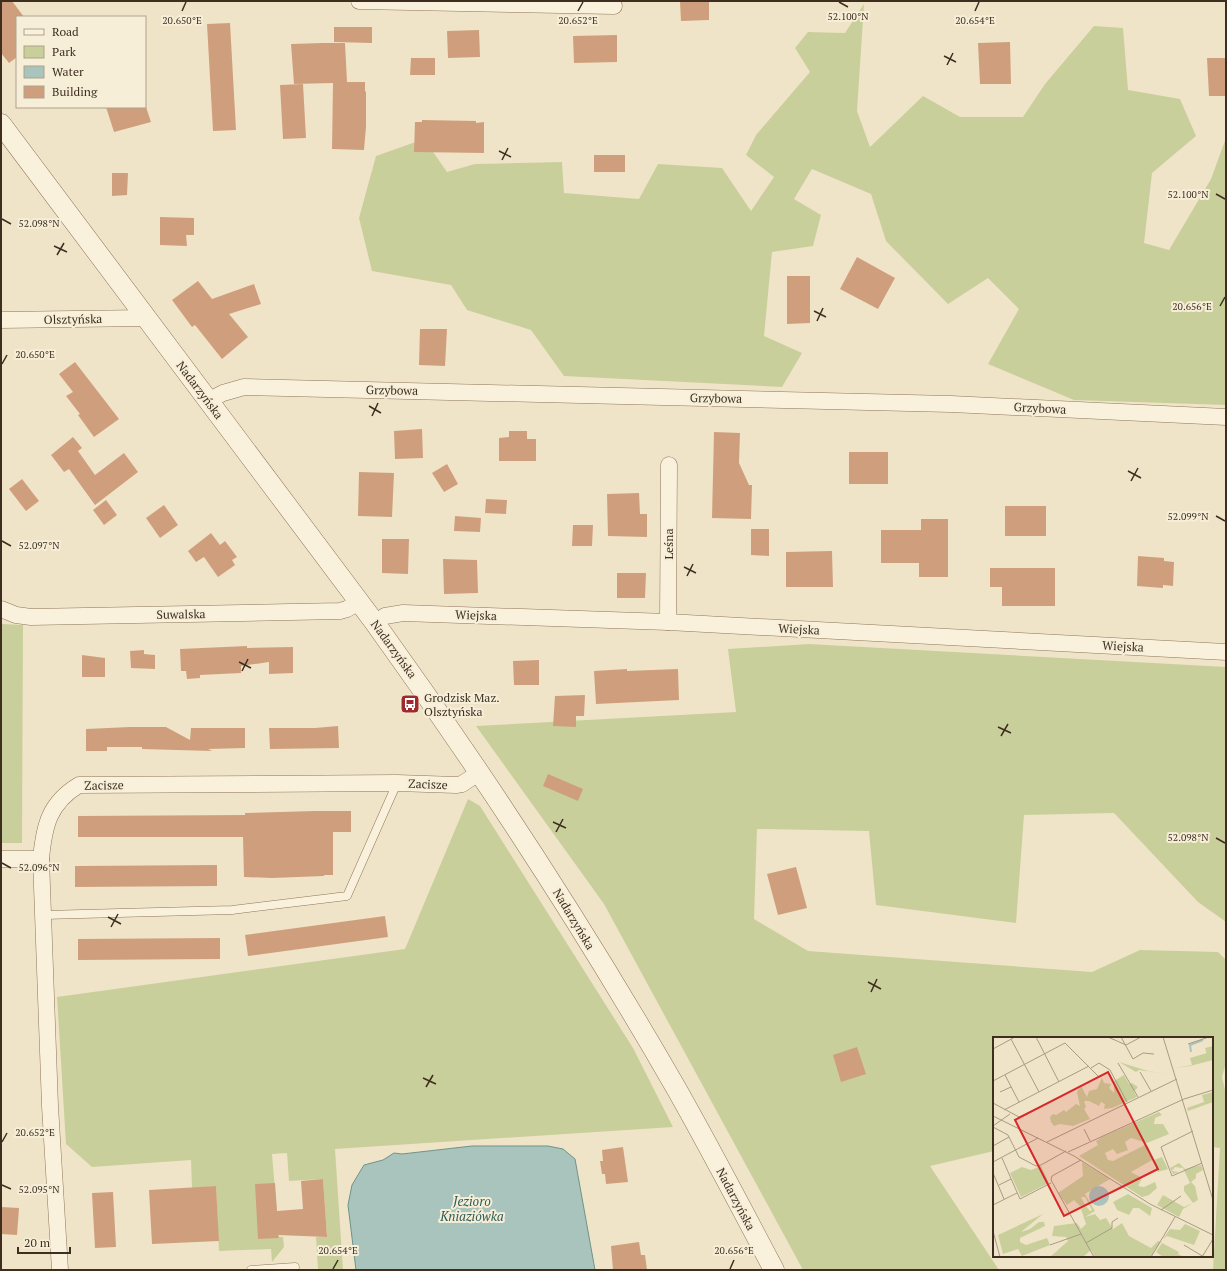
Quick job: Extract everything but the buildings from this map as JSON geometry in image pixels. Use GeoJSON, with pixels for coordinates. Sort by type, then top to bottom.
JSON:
{"type":"FeatureCollection","features":[{"type":"Feature","properties":{"kind":"street"},"geometry":{"type":"LineString","coordinates":[[359,1],[614,6]]}},
{"type":"Feature","properties":{"kind":"street","name":"Nadarzyńska"},"geometry":{"type":"LineString","coordinates":[[1,124],[375,623],[426,693],[480,772],[532,851],[646,1037],[697,1127],[774,1270]]}},
{"type":"Feature","properties":{"kind":"street","name":"Olsztyńska"},"geometry":{"type":"LineString","coordinates":[[1,320],[146,318]]}},
{"type":"Feature","properties":{"kind":"street","name":"Grzybowa"},"geometry":{"type":"LineString","coordinates":[[208,402],[223,392],[244,387],[951,404],[1226,417]]}},
{"type":"Feature","properties":{"kind":"street","name":"Leśna"},"geometry":{"type":"LineString","coordinates":[[668,622],[669,465]]}},
{"type":"Feature","properties":{"kind":"street","name":"Suwalska"},"geometry":{"type":"LineString","coordinates":[[1,609],[31,617],[340,611],[359,602]]}},
{"type":"Feature","properties":{"kind":"street","name":"Wiejska"},"geometry":{"type":"LineString","coordinates":[[375,623],[385,616],[403,613],[668,622],[1226,652]]}},
{"type":"Feature","properties":{"kind":"street","name":"Zacisze"},"geometry":{"type":"LineString","coordinates":[[60,1270],[50,1106],[41,859],[42,842],[46,824],[58,801],[79,785],[397,783],[456,785],[462,784],[480,772]]}},
{"type":"Feature","properties":{"kind":"street"},"geometry":{"type":"LineString","coordinates":[[1,859],[41,859]]}},
{"type":"Feature","properties":{"kind":"lane"},"geometry":{"type":"LineString","coordinates":[[44,915],[232,910],[347,896],[397,783]]}},
{"type":"Feature","properties":{"kind":"lane"},"geometry":{"type":"LineString","coordinates":[[251,1270],[295,1267]]}},
{"type":"Feature","properties":{"kind":"green space"},"geometry":{"type":"Polygon","coordinates":[[[864,4],[857,111],[870,147],[923,96],[960,117],[1023,117],[1045,84],[1094,26],[1123,28],[1128,90],[1180,99],[1196,136],[1152,173],[1144,243],[1169,250],[1211,179],[1226,138],[1226,405],[1074,400],[988,364],[1019,309],[988,278],[948,304],[886,241],[871,194],[812,169],[794,199],[821,215],[813,246],[772,252],[764,336],[802,353],[782,387],[564,376],[531,330],[467,310],[451,285],[372,271],[359,218],[376,156],[424,139],[447,172],[475,164],[562,162],[564,193],[639,199],[658,164],[722,168],[751,211],[774,177],[746,155],[756,135],[810,72],[795,48],[808,32],[845,33],[864,4]]]}},
{"type":"Feature","properties":{"kind":"green space"},"geometry":{"type":"Polygon","coordinates":[[[1,624],[23,625],[22,843],[1,843],[1,624]]]}},
{"type":"Feature","properties":{"kind":"green space"},"geometry":{"type":"Polygon","coordinates":[[[809,644],[1226,667],[1226,922],[1198,902],[1114,813],[1024,815],[1016,923],[876,905],[869,831],[757,829],[754,919],[808,951],[1092,972],[1140,950],[1218,952],[1226,960],[1226,1063],[1222,1077],[1226,1094],[1226,1270],[1213,1270],[1220,1148],[1213,1147],[1213,1037],[993,1037],[993,1151],[930,1166],[999,1270],[803,1270],[604,904],[476,726],[736,712],[728,649],[809,644]]]}},
{"type":"Feature","properties":{"kind":"green space"},"geometry":{"type":"Polygon","coordinates":[[[468,799],[480,806],[633,1048],[673,1127],[335,1149],[343,1270],[318,1270],[316,1237],[327,1237],[323,1179],[289,1181],[287,1153],[272,1154],[279,1237],[283,1237],[284,1247],[272,1262],[271,1249],[219,1251],[216,1186],[192,1188],[191,1160],[92,1167],[66,1144],[57,997],[405,949],[468,799]]]}},
{"type":"Feature","properties":{"kind":"water","name":"Jezioro Kniaziówka"},"geometry":{"type":"Polygon","coordinates":[[[472,1146],[548,1146],[563,1149],[575,1159],[595,1270],[356,1270],[348,1205],[352,1185],[364,1165],[383,1160],[394,1153],[402,1154],[472,1146]]]}},
{"type":"Feature","properties":{"kind":"place","name":"Grodzisk Maz. Olsztyńska"},"geometry":{"type":"Point","coordinates":[410,704]}}]}
